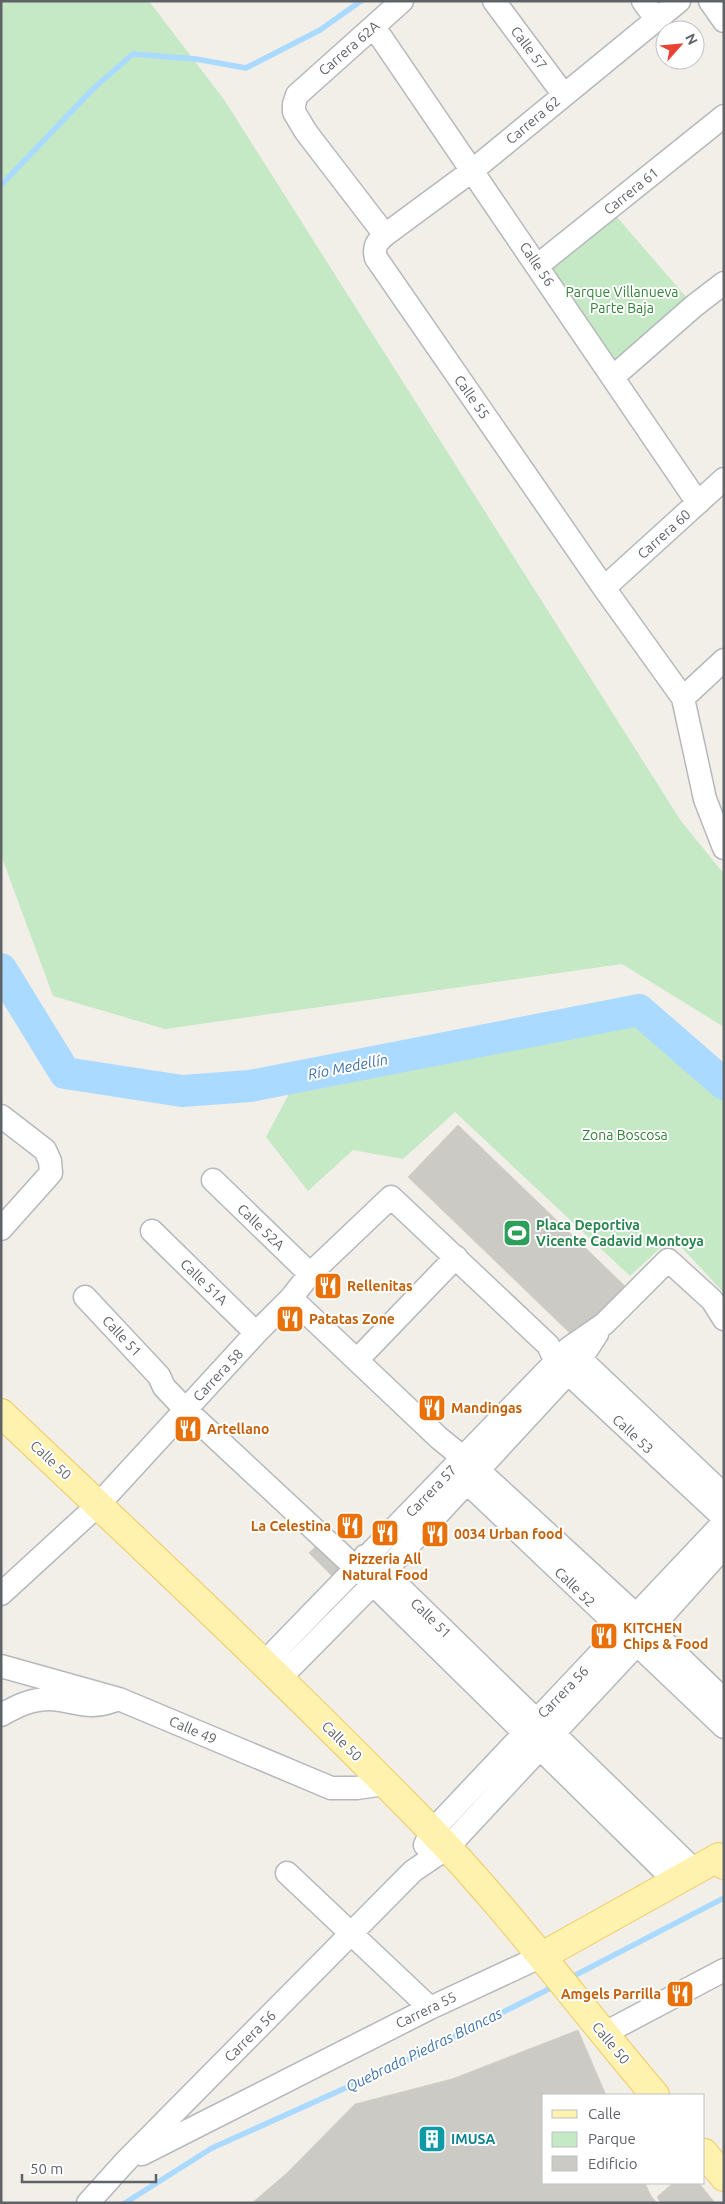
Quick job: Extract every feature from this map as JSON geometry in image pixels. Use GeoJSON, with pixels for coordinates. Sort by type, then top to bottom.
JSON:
{"type":"FeatureCollection","features":[{"type":"Feature","properties":{"kind":"main road","name":"Calle 50"},"geometry":{"type":"LineString","coordinates":[[1,1413],[272,1671],[439,1839],[548,1964],[603,2034],[654,2094]]}},
{"type":"Feature","properties":{"kind":"main road","name":"Carrera 55"},"geometry":{"type":"LineString","coordinates":[[548,1964],[686,1876],[722,1859]]}},
{"type":"Feature","properties":{"kind":"main road"},"geometry":{"type":"LineString","coordinates":[[705,2154],[724,2177]]}},
{"type":"Feature","properties":{"kind":"street","name":"Carrera 62A"},"geometry":{"type":"LineString","coordinates":[[385,235],[306,132],[294,112],[294,104],[297,95],[402,1]]}},
{"type":"Feature","properties":{"kind":"street","name":"Calle 57"},"geometry":{"type":"LineString","coordinates":[[494,1],[564,95]]}},
{"type":"Feature","properties":{"kind":"street","name":"Carrera 62"},"geometry":{"type":"LineString","coordinates":[[385,235],[473,170],[564,95],[650,10],[679,1]]}},
{"type":"Feature","properties":{"kind":"street"},"geometry":{"type":"LineString","coordinates":[[710,1],[724,21]]}},
{"type":"Feature","properties":{"kind":"street","name":"Calle 56"},"geometry":{"type":"LineString","coordinates":[[374,27],[698,503]]}},
{"type":"Feature","properties":{"kind":"street","name":"Carrera 61"},"geometry":{"type":"LineString","coordinates":[[537,266],[724,116]]}},
{"type":"Feature","properties":{"kind":"street","name":"Calle 55"},"geometry":{"type":"LineString","coordinates":[[385,235],[376,244],[374,251],[376,258],[604,588],[683,698]]}},
{"type":"Feature","properties":{"kind":"street"},"geometry":{"type":"LineString","coordinates":[[613,377],[694,306],[724,283]]}},
{"type":"Feature","properties":{"kind":"street","name":"Carrera 60"},"geometry":{"type":"LineString","coordinates":[[604,588],[724,479]]}},
{"type":"Feature","properties":{"kind":"street"},"geometry":{"type":"LineString","coordinates":[[724,660],[683,698],[706,799],[724,848]]}},
{"type":"Feature","properties":{"kind":"street"},"geometry":{"type":"LineString","coordinates":[[1,1116],[45,1150],[50,1161],[51,1173],[2,1226]]}},
{"type":"Feature","properties":{"kind":"street","name":"Calle 52A"},"geometry":{"type":"LineString","coordinates":[[213,1180],[310,1274]]}},
{"type":"Feature","properties":{"kind":"street","name":"Carrera 58"},"geometry":{"type":"LineString","coordinates":[[1,1594],[98,1504],[256,1333],[292,1298],[310,1274],[391,1197]]}},
{"type":"Feature","properties":{"kind":"street","name":"Calle 53"},"geometry":{"type":"LineString","coordinates":[[391,1197],[564,1358],[724,1518]]}},
{"type":"Feature","properties":{"kind":"street","name":"Calle 51A"},"geometry":{"type":"LineString","coordinates":[[152,1231],[256,1333]]}},
{"type":"Feature","properties":{"kind":"street"},"geometry":{"type":"LineString","coordinates":[[358,1359],[456,1257]]}},
{"type":"Feature","properties":{"kind":"street","name":"Carrera 57"},"geometry":{"type":"LineString","coordinates":[[272,1671],[370,1571],[465,1469],[564,1358],[604,1324],[668,1260],[718,1302]]}},
{"type":"Feature","properties":{"kind":"street","name":"Calle 51"},"geometry":{"type":"LineString","coordinates":[[85,1297],[159,1376],[164,1387],[190,1405],[370,1571],[686,1876]]}},
{"type":"Feature","properties":{"kind":"street","name":"Calle 52"},"geometry":{"type":"LineString","coordinates":[[292,1298],[439,1438],[465,1469],[636,1630],[724,1727]]}},
{"type":"Feature","properties":{"kind":"street"},"geometry":{"type":"LineString","coordinates":[[718,1302],[724,1319]]}},
{"type":"Feature","properties":{"kind":"street","name":"Calle 53"},"geometry":{"type":"LineString","coordinates":[[564,1358],[724,1495]]}},
{"type":"Feature","properties":{"kind":"street","name":"Carrera 56"},"geometry":{"type":"LineString","coordinates":[[636,1630],[724,1522]]}},
{"type":"Feature","properties":{"kind":"street","name":"Carrera 56"},"geometry":{"type":"LineString","coordinates":[[88,2203],[125,2162],[413,1871],[439,1839],[636,1630],[724,1547]]}},
{"type":"Feature","properties":{"kind":"street","name":"Calle 52"},"geometry":{"type":"LineString","coordinates":[[636,1630],[724,1700]]}},
{"type":"Feature","properties":{"kind":"street","name":"Calle 49"},"geometry":{"type":"LineString","coordinates":[[1,1666],[119,1699],[331,1788],[357,1788],[384,1784]]}},
{"type":"Feature","properties":{"kind":"street"},"geometry":{"type":"LineString","coordinates":[[1,1715],[35,1700],[52,1699],[92,1707],[119,1699]]}},
{"type":"Feature","properties":{"kind":"street"},"geometry":{"type":"LineString","coordinates":[[287,1873],[430,2008]]}},
{"type":"Feature","properties":{"kind":"street","name":"Carrera 55"},"geometry":{"type":"LineString","coordinates":[[125,2162],[430,2008],[548,1964]]}},
{"type":"Feature","properties":{"kind":"street"},"geometry":{"type":"LineString","coordinates":[[603,2034],[724,1970]]}},
{"type":"Feature","properties":{"kind":"green space"},"geometry":{"type":"Polygon","coordinates":[[[1,1],[149,1],[225,101],[681,821],[724,874],[724,1027],[622,964],[165,1029],[53,996],[1,855],[1,1]]]}},
{"type":"Feature","properties":{"kind":"green space","name":"Parque Villanueva Parte Baja"},"geometry":{"type":"Polygon","coordinates":[[[609,208],[694,306],[613,377],[537,266],[609,208]]]}},
{"type":"Feature","properties":{"kind":"green space","name":"Zona Boscosa"},"geometry":{"type":"Polygon","coordinates":[[[627,1019],[724,1082],[723,1292],[672,1237],[630,1276],[455,1112],[403,1159],[353,1150],[308,1191],[266,1137],[290,1092],[627,1019]]]}},
{"type":"Feature","properties":{"kind":"building","name":"Placa Deportiva Vicente Cadavid Montoya"},"geometry":{"type":"Polygon","coordinates":[[[458,1125],[627,1288],[577,1340],[408,1177],[458,1125]]]}},
{"type":"Feature","properties":{"kind":"building"},"geometry":{"type":"Polygon","coordinates":[[[323,1539],[353,1569],[339,1583],[309,1553],[323,1539]]]}},
{"type":"Feature","properties":{"kind":"building","name":"IMUSA"},"geometry":{"type":"Polygon","coordinates":[[[578,2030],[606,2094],[542,2094],[542,2184],[645,2184],[657,2203],[252,2203],[287,2173],[355,2104],[452,2079],[578,2030]]]}},
{"type":"Feature","properties":{"kind":"building"},"geometry":{"type":"Polygon","coordinates":[[[672,2184],[700,2184],[715,2203],[661,2203],[657,2197],[672,2184]]]}},
{"type":"Feature","properties":{"kind":"waterway"},"geometry":{"type":"LineString","coordinates":[[1,185],[95,87],[133,54],[196,59],[246,68],[320,30],[361,1]]}},
{"type":"Feature","properties":{"kind":"waterway","name":"Río Medellín"},"geometry":{"type":"LineString","coordinates":[[1,969],[65,1073],[182,1091],[250,1086],[639,1010],[724,1084]]}},
{"type":"Feature","properties":{"kind":"waterway","name":"Quebrada Piedras Blancas"},"geometry":{"type":"LineString","coordinates":[[568,1979],[724,1898]]}},
{"type":"Feature","properties":{"kind":"waterway","name":"Quebrada Piedras Blancas"},"geometry":{"type":"LineString","coordinates":[[125,2203],[212,2148],[410,2059],[555,1986]]}},
{"type":"Feature","properties":{"kind":"place","name":"Placa Deportiva Vicente Cadavid Montoya"},"geometry":{"type":"Point","coordinates":[517,1233]}},
{"type":"Feature","properties":{"kind":"place","name":"Rellenitas"},"geometry":{"type":"Point","coordinates":[328,1286]}},
{"type":"Feature","properties":{"kind":"place","name":"Patatas Zone"},"geometry":{"type":"Point","coordinates":[290,1319]}},
{"type":"Feature","properties":{"kind":"place","name":"Mandingas"},"geometry":{"type":"Point","coordinates":[432,1408]}},
{"type":"Feature","properties":{"kind":"place","name":"Artellano"},"geometry":{"type":"Point","coordinates":[188,1429]}},
{"type":"Feature","properties":{"kind":"place","name":"La Celestina"},"geometry":{"type":"Point","coordinates":[350,1526]}},
{"type":"Feature","properties":{"kind":"place","name":"Pizzeria All Natural Food"},"geometry":{"type":"Point","coordinates":[385,1533]}},
{"type":"Feature","properties":{"kind":"place","name":"0034 Urban food"},"geometry":{"type":"Point","coordinates":[435,1534]}},
{"type":"Feature","properties":{"kind":"place","name":"KITCHEN Chips & Food"},"geometry":{"type":"Point","coordinates":[604,1636]}},
{"type":"Feature","properties":{"kind":"place","name":"Amgels Parrilla"},"geometry":{"type":"Point","coordinates":[680,1994]}},
{"type":"Feature","properties":{"kind":"place","name":"IMUSA"},"geometry":{"type":"Point","coordinates":[432,2139]}}]}
